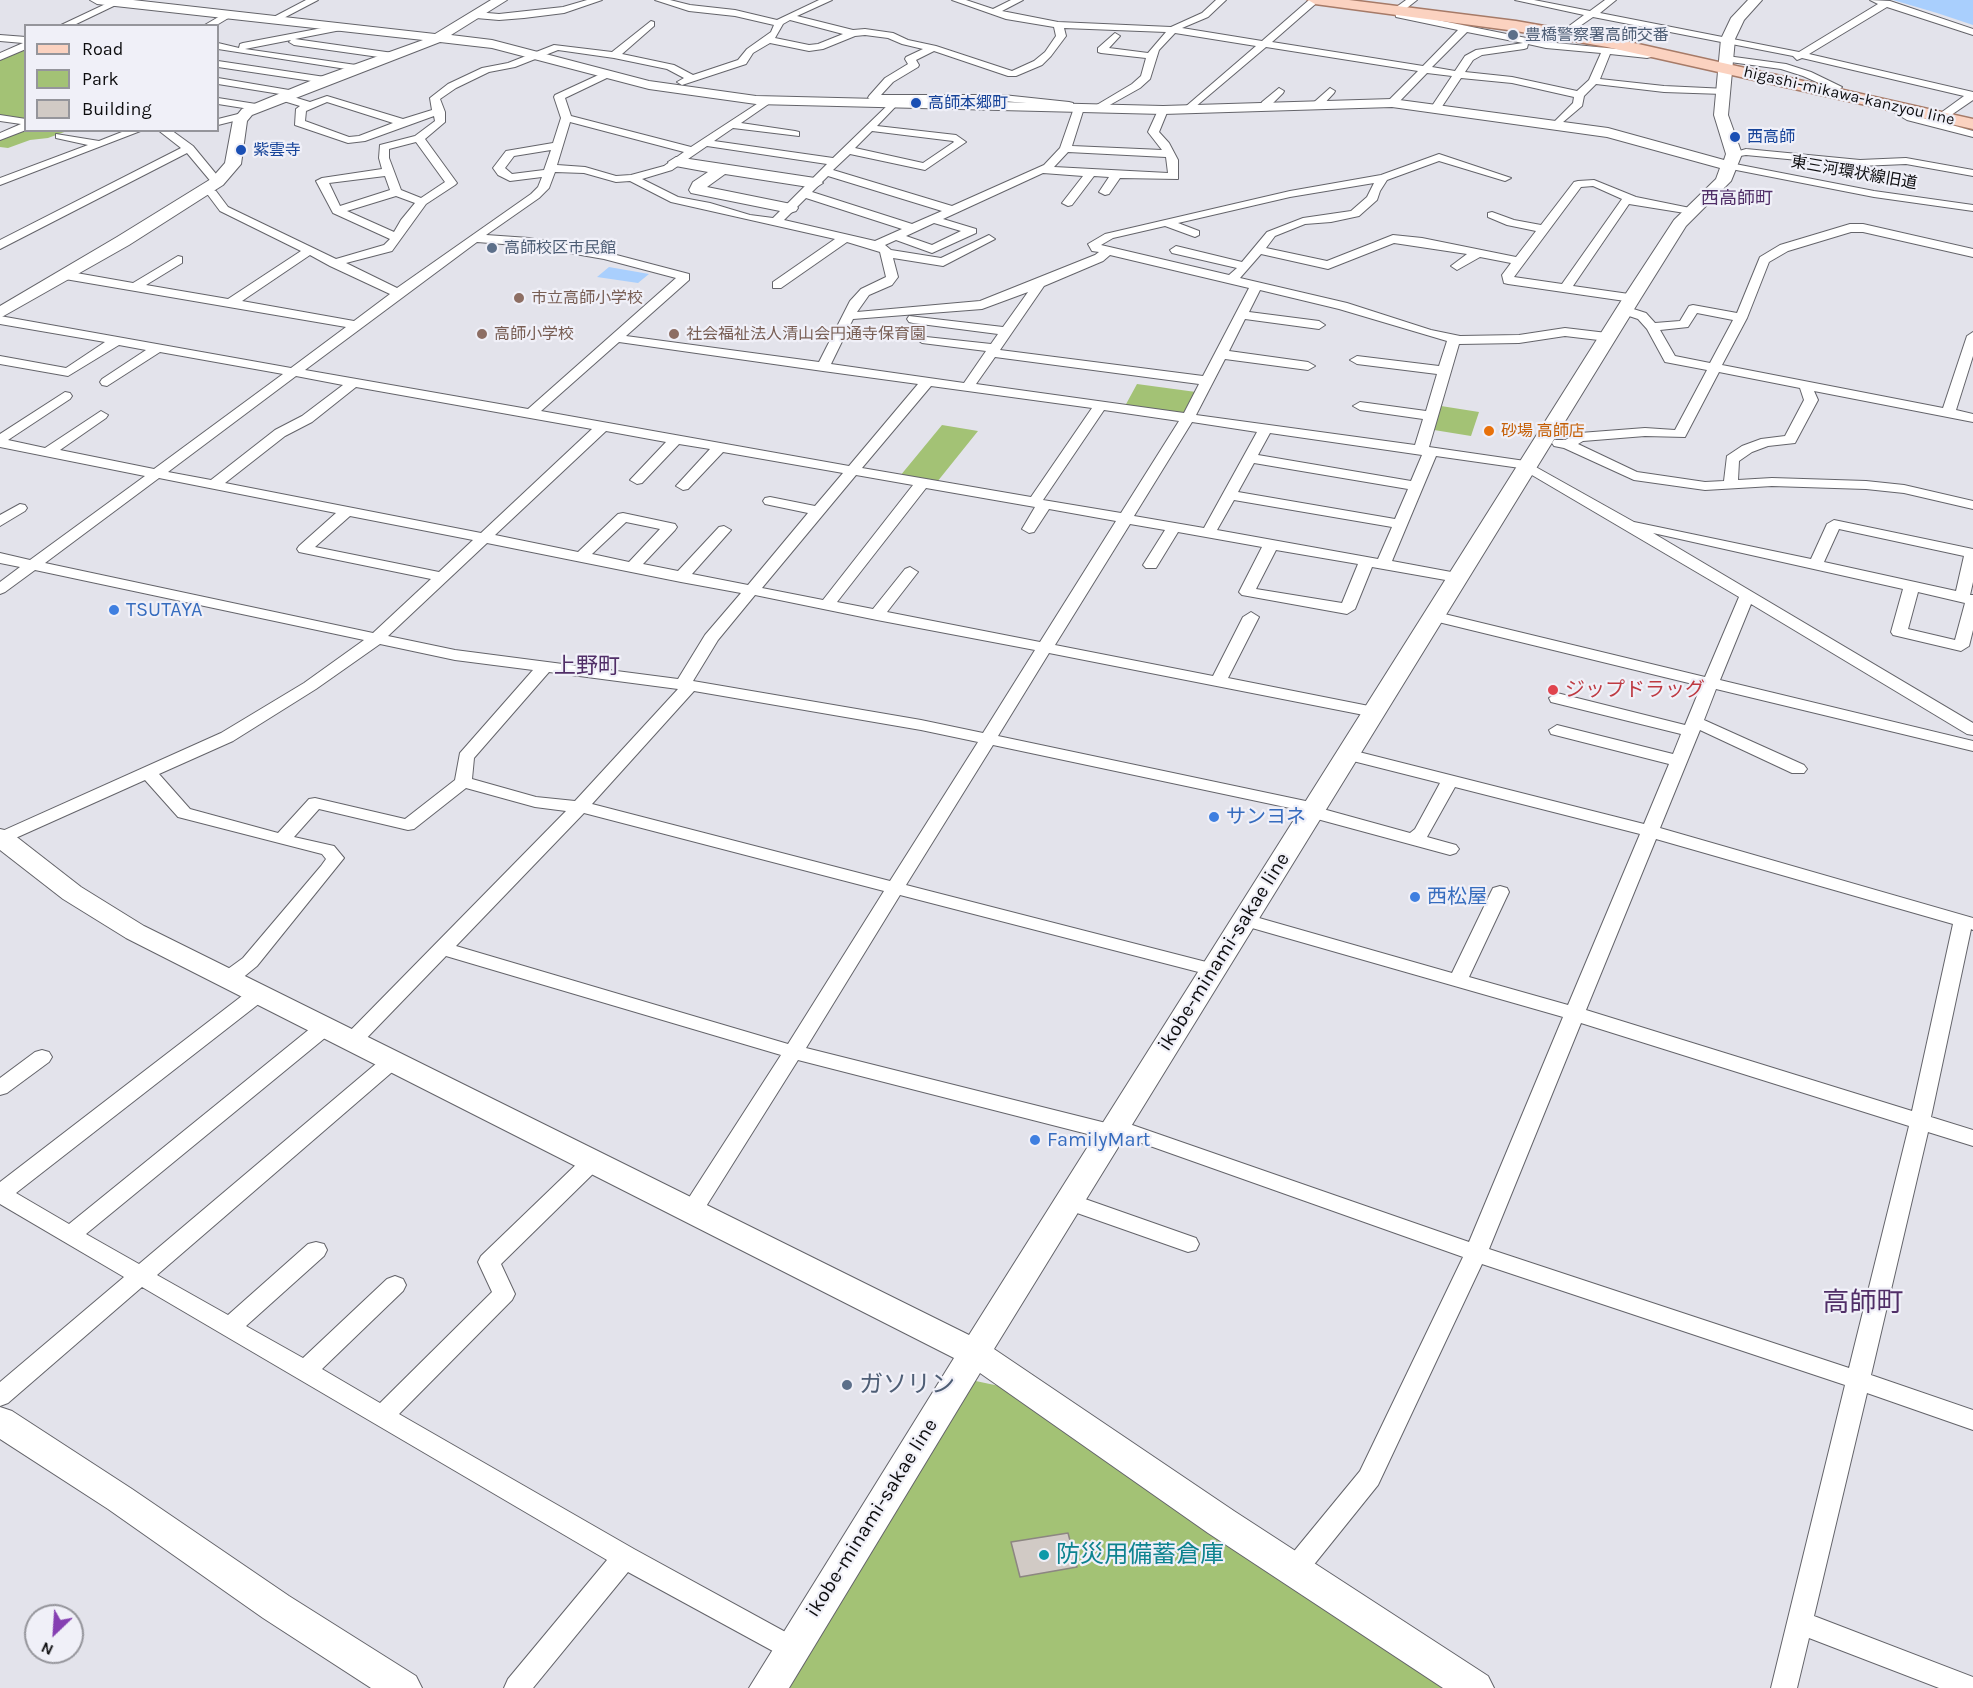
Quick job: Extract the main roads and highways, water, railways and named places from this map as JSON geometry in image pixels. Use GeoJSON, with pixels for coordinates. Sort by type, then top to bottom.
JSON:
{"type":"FeatureCollection","features":[{"type":"Feature","properties":{"kind":"main road","name":"higashi-mikawa-kanzyou line"},"geometry":{"type":"LineString","coordinates":[[1315,0],[1564,34],[1726,63],[1831,92],[1885,104],[1937,121],[1973,124]]}},
{"type":"Feature","properties":{"kind":"water"},"geometry":{"type":"Polygon","coordinates":[[[1893,0],[1973,0],[1973,25],[1937,13],[1893,0]]]}},
{"type":"Feature","properties":{"kind":"water"},"geometry":{"type":"Polygon","coordinates":[[[609,267],[649,274],[638,283],[597,277],[609,267]]]}},
{"type":"Feature","properties":{"kind":"place","name":"豊橋警察署高師交番"},"geometry":{"type":"Point","coordinates":[1513,35]}},
{"type":"Feature","properties":{"kind":"place","name":"高師本郷町"},"geometry":{"type":"Point","coordinates":[916,103]}},
{"type":"Feature","properties":{"kind":"place","name":"西高師"},"geometry":{"type":"Point","coordinates":[1735,137]}},
{"type":"Feature","properties":{"kind":"place","name":"紫雲寺"},"geometry":{"type":"Point","coordinates":[241,150]}},
{"type":"Feature","properties":{"kind":"place","name":"高師校区市民館"},"geometry":{"type":"Point","coordinates":[492,248]}},
{"type":"Feature","properties":{"kind":"place","name":"市立高師小学校"},"geometry":{"type":"Point","coordinates":[519,298]}},
{"type":"Feature","properties":{"kind":"place","name":"高師小学校"},"geometry":{"type":"Point","coordinates":[482,334]}},
{"type":"Feature","properties":{"kind":"place","name":"社会福祉法人清山会円通寺保育園"},"geometry":{"type":"Point","coordinates":[674,334]}},
{"type":"Feature","properties":{"kind":"place","name":"砂場 高師店"},"geometry":{"type":"Point","coordinates":[1489,431]}},
{"type":"Feature","properties":{"kind":"place","name":"TSUTAYA"},"geometry":{"type":"Point","coordinates":[114,610]}},
{"type":"Feature","properties":{"kind":"place","name":"ジップドラッグ"},"geometry":{"type":"Point","coordinates":[1553,690]}},
{"type":"Feature","properties":{"kind":"place","name":"サンヨネ"},"geometry":{"type":"Point","coordinates":[1214,817]}},
{"type":"Feature","properties":{"kind":"place","name":"西松屋"},"geometry":{"type":"Point","coordinates":[1415,897]}},
{"type":"Feature","properties":{"kind":"place","name":"FamilyMart"},"geometry":{"type":"Point","coordinates":[1035,1140]}},
{"type":"Feature","properties":{"kind":"place","name":"ガソリン"},"geometry":{"type":"Point","coordinates":[847,1385]}},
{"type":"Feature","properties":{"kind":"place","name":"防災用備蓄倉庫"},"geometry":{"type":"Point","coordinates":[1044,1555]}},
{"type":"Feature","properties":{"kind":"district","name":"西高師町"},"geometry":{"type":"Point","coordinates":[1737,199]}},
{"type":"Feature","properties":{"kind":"district","name":"上野町"},"geometry":{"type":"Point","coordinates":[587,667]}},
{"type":"Feature","properties":{"kind":"district","name":"高師町"},"geometry":{"type":"Point","coordinates":[1863,1303]}}]}
